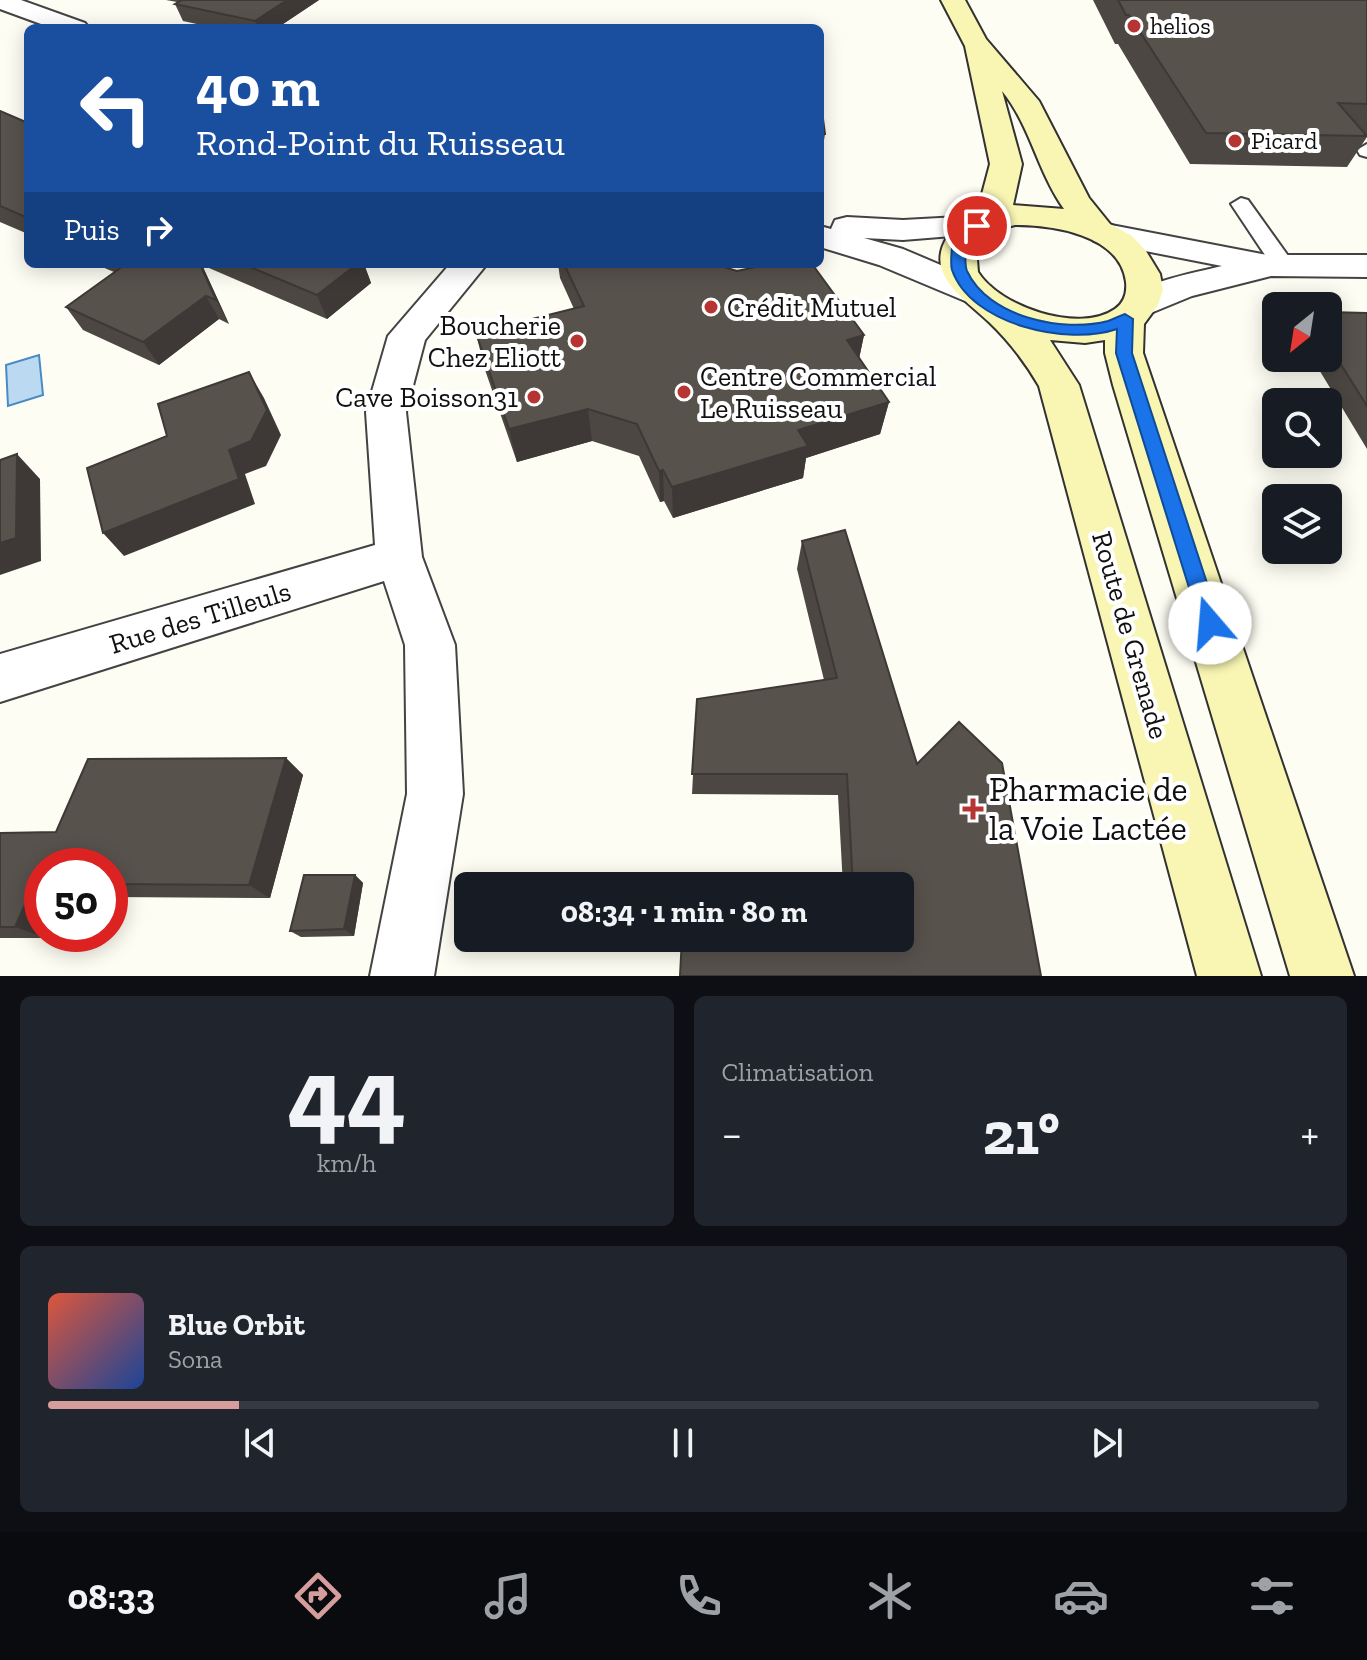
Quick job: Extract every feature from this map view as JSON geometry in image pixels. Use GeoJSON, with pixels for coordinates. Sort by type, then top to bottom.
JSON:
{"type":"FeatureCollection","features":[{"type":"Feature","properties":{"kind":"main road"},"geometry":{"type":"LineString","coordinates":[[953,0],[975,42],[1025,101],[1075,202],[1102,232],[1133,256],[1142,268],[1146,294],[1133,312],[1124,353],[1130,377],[1322,976]]}},
{"type":"Feature","properties":{"kind":"main road"},"geometry":{"type":"LineString","coordinates":[[975,42],[1006,164],[1000,197],[984,223],[959,245],[957,256],[965,282],[988,303],[1044,327],[1067,330],[1109,326],[1133,312]]}},
{"type":"Feature","properties":{"kind":"main road"},"geometry":{"type":"LineString","coordinates":[[984,223],[1015,215],[1043,215],[1102,232]]}},
{"type":"Feature","properties":{"kind":"main road","name":"Route de Grenade"},"geometry":{"type":"LineString","coordinates":[[988,303],[1036,349],[1059,385],[1229,976]]}},
{"type":"Feature","properties":{"kind":"street"},"geometry":{"type":"LineString","coordinates":[[0,1],[65,24]]}},
{"type":"Feature","properties":{"kind":"street"},"geometry":{"type":"LineString","coordinates":[[829,232],[984,223]]}},
{"type":"Feature","properties":{"kind":"street"},"geometry":{"type":"LineString","coordinates":[[829,232],[891,257],[988,303]]}},
{"type":"Feature","properties":{"kind":"street"},"geometry":{"type":"LineString","coordinates":[[1102,232],[1277,265],[1367,266]]}},
{"type":"Feature","properties":{"kind":"street"},"geometry":{"type":"LineString","coordinates":[[1133,312],[1192,284],[1277,265]]}},
{"type":"Feature","properties":{"kind":"street"},"geometry":{"type":"LineString","coordinates":[[402,976],[435,794],[430,645],[399,557],[386,412],[407,336],[466,268]]}},
{"type":"Feature","properties":{"kind":"street","name":"Rue des Tilleuls"},"geometry":{"type":"LineString","coordinates":[[0,678],[399,557]]}},
{"type":"Feature","properties":{"kind":"lane"},"geometry":{"type":"LineString","coordinates":[[1241,204],[1277,265]]}},
{"type":"Feature","properties":{"kind":"water"},"geometry":{"type":"Polygon","coordinates":[[[39,355],[43,395],[8,406],[6,365],[39,355]]]}},
{"type":"Feature","properties":{"kind":"building"},"geometry":{"type":"Polygon","coordinates":[[[182,0],[287,0],[255,21],[175,4],[182,0]]]}},
{"type":"Feature","properties":{"kind":"building"},"geometry":{"type":"Polygon","coordinates":[[[1118,0],[1367,0],[1367,104],[1338,103],[1367,136],[1206,133],[1118,0]]]}},
{"type":"Feature","properties":{"kind":"building"},"geometry":{"type":"Polygon","coordinates":[[[0,111],[24,121],[24,216],[0,206],[0,111]]]}},
{"type":"Feature","properties":{"kind":"building"},"geometry":{"type":"Polygon","coordinates":[[[120,268],[202,268],[216,300],[206,296],[143,342],[66,307],[120,268]]]}},
{"type":"Feature","properties":{"kind":"building"},"geometry":{"type":"Polygon","coordinates":[[[253,268],[352,268],[317,295],[253,268]]]}},
{"type":"Feature","properties":{"kind":"building","name":"Centre Commercial Le Ruisseau"},"geometry":{"type":"Polygon","coordinates":[[[566,268],[727,268],[737,271],[751,268],[815,268],[864,335],[847,340],[889,402],[798,430],[808,446],[672,487],[663,470],[659,471],[637,424],[588,409],[509,429],[476,333],[584,306],[566,268]]]}},
{"type":"Feature","properties":{"kind":"building"},"geometry":{"type":"Polygon","coordinates":[[[1342,312],[1367,313],[1367,406],[1342,366],[1342,312]]]}},
{"type":"Feature","properties":{"kind":"building"},"geometry":{"type":"Polygon","coordinates":[[[249,372],[267,410],[251,441],[229,450],[239,479],[103,533],[87,468],[167,436],[158,404],[249,372]]]}},
{"type":"Feature","properties":{"kind":"building"},"geometry":{"type":"Polygon","coordinates":[[[17,454],[16,538],[0,543],[0,460],[17,454]]]}},
{"type":"Feature","properties":{"kind":"building"},"geometry":{"type":"Polygon","coordinates":[[[845,530],[917,764],[959,722],[1002,763],[1041,976],[680,976],[681,952],[914,952],[914,872],[852,872],[847,774],[692,774],[697,699],[837,678],[802,541],[845,530]]]}},
{"type":"Feature","properties":{"kind":"building"},"geometry":{"type":"Polygon","coordinates":[[[286,758],[249,885],[128,884],[128,848],[24,848],[24,907],[15,927],[0,927],[0,833],[56,832],[88,759],[286,758]]]}},
{"type":"Feature","properties":{"kind":"building"},"geometry":{"type":"Polygon","coordinates":[[[304,875],[355,875],[344,929],[290,931],[304,875]]]}},
{"type":"Feature","properties":{"kind":"place","name":"helios"},"geometry":{"type":"Point","coordinates":[1134,26]}},
{"type":"Feature","properties":{"kind":"place","name":"Picard"},"geometry":{"type":"Point","coordinates":[1235,141]}},
{"type":"Feature","properties":{"kind":"place","name":"Crédit Mutuel"},"geometry":{"type":"Point","coordinates":[711,307]}},
{"type":"Feature","properties":{"kind":"place","name":"Boucherie Chez Eliott"},"geometry":{"type":"Point","coordinates":[577,341]}},
{"type":"Feature","properties":{"kind":"place","name":"Centre Commercial Le Ruisseau"},"geometry":{"type":"Point","coordinates":[684,392]}},
{"type":"Feature","properties":{"kind":"place","name":"Cave Boisson31"},"geometry":{"type":"Point","coordinates":[534,397]}},
{"type":"Feature","properties":{"kind":"place","name":"Pharmacie de la Voie Lactée"},"geometry":{"type":"Point","coordinates":[973,809]}},
{"type":"Feature","properties":{"kind":"route"},"geometry":{"type":"LineString","coordinates":[[977,226],[966,234],[957,256],[965,282],[988,304],[1021,320],[1067,330],[1089,330],[1125,319],[1124,353],[1210,623]]}}]}
